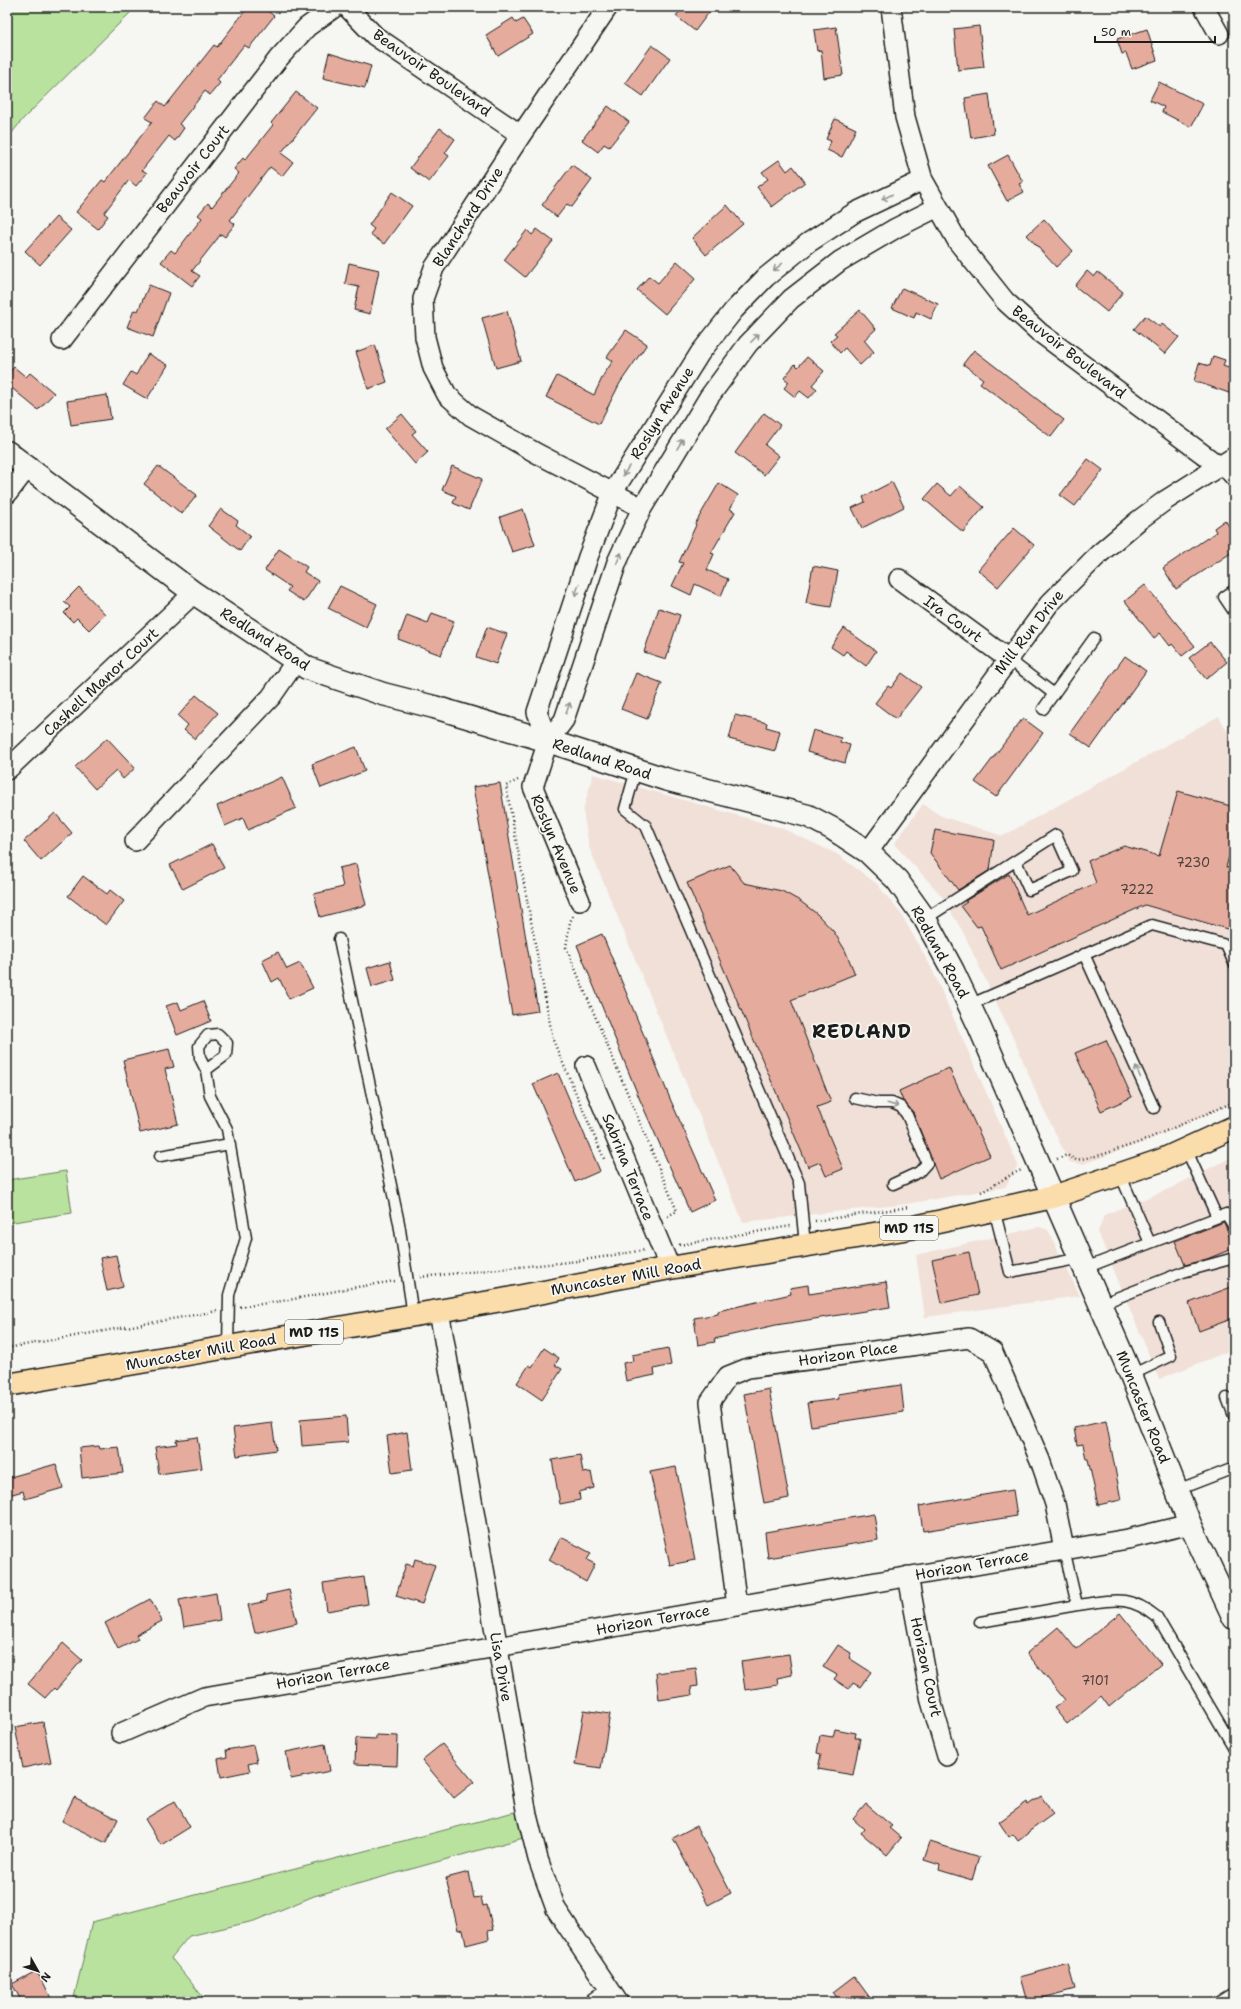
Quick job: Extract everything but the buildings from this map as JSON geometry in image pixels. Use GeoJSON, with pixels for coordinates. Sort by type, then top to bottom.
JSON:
{"type":"FeatureCollection","features":[{"type":"Feature","properties":{"kind":"main road","name":"Redland Road"},"geometry":{"type":"LineString","coordinates":[[7,452],[194,593],[307,668],[383,694],[434,707],[548,741],[664,780],[808,816],[833,829],[868,852],[897,880],[925,919],[953,971],[1053,1196]]}},
{"type":"Feature","properties":{"kind":"main road","name":"Muncaster Mill Road"},"geometry":{"type":"LineString","coordinates":[[7,1385],[439,1311],[670,1268],[905,1228],[1053,1196],[1162,1160],[1234,1127]]}},
{"type":"Feature","properties":{"kind":"main road","name":"Muncaster Road"},"geometry":{"type":"LineString","coordinates":[[1053,1196],[1131,1375],[1190,1524],[1232,1612]]}},
{"type":"Feature","properties":{"kind":"street","name":"Beauvoir Court"},"geometry":{"type":"LineString","coordinates":[[62,340],[278,59],[307,27],[335,7]]}},
{"type":"Feature","properties":{"kind":"street","name":"Beauvoir Boulevard"},"geometry":{"type":"LineString","coordinates":[[347,7],[375,36],[521,135]]}},
{"type":"Feature","properties":{"kind":"street","name":"Blanchard Drive"},"geometry":{"type":"LineString","coordinates":[[608,7],[521,135],[434,268],[423,300],[425,337],[433,368],[447,395],[471,416],[538,454],[642,508]]}},
{"type":"Feature","properties":{"kind":"street","name":"Beauvoir Boulevard"},"geometry":{"type":"LineString","coordinates":[[891,7],[905,118],[923,180],[958,242],[1005,301],[1039,332],[1226,461]]}},
{"type":"Feature","properties":{"kind":"street"},"geometry":{"type":"LineString","coordinates":[[1204,7],[1219,34]]}},
{"type":"Feature","properties":{"kind":"street","name":"Roslyn Avenue"},"geometry":{"type":"LineString","coordinates":[[548,741],[537,712],[588,557],[613,492],[700,353],[734,310],[766,277],[808,243],[854,213],[923,180]]}},
{"type":"Feature","properties":{"kind":"street","name":"Roslyn Avenue"},"geometry":{"type":"LineString","coordinates":[[580,901],[533,787],[548,741],[564,720],[617,562],[642,508],[709,397],[748,344],[792,299],[840,261],[896,228],[938,207]]}},
{"type":"Feature","properties":{"kind":"street","name":"Mill Run Drive"},"geometry":{"type":"LineString","coordinates":[[868,852],[1007,658],[1049,604],[1099,554],[1166,500],[1226,461]]}},
{"type":"Feature","properties":{"kind":"street"},"geometry":{"type":"LineString","coordinates":[[7,494],[27,468]]}},
{"type":"Feature","properties":{"kind":"street","name":"Ira Court"},"geometry":{"type":"LineString","coordinates":[[899,579],[1007,658]]}},
{"type":"Feature","properties":{"kind":"street","name":"Cashell Manor Court"},"geometry":{"type":"LineString","coordinates":[[7,770],[194,593]]}},
{"type":"Feature","properties":{"kind":"street"},"geometry":{"type":"LineString","coordinates":[[134,841],[271,696],[296,661]]}},
{"type":"Feature","properties":{"kind":"street","name":"Sabrina Terrace"},"geometry":{"type":"LineString","coordinates":[[586,1066],[670,1268]]}},
{"type":"Feature","properties":{"kind":"street","name":"Lisa Drive"},"geometry":{"type":"LineString","coordinates":[[439,1311],[527,1815],[538,1859],[556,1909],[614,1996]]}},
{"type":"Feature","properties":{"kind":"street","name":"Horizon Place"},"geometry":{"type":"LineString","coordinates":[[737,1606],[710,1402],[728,1376],[748,1368],[969,1338],[993,1352],[1040,1460],[1055,1504],[1064,1549]]}},
{"type":"Feature","properties":{"kind":"street","name":"Horizon Terrace"},"geometry":{"type":"LineString","coordinates":[[121,1733],[204,1697],[1128,1539],[1190,1524]]}},
{"type":"Feature","properties":{"kind":"street","name":"Horizon Court"},"geometry":{"type":"LineString","coordinates":[[908,1576],[931,1701],[947,1756]]}},
{"type":"Feature","properties":{"kind":"street"},"geometry":{"type":"LineString","coordinates":[[595,2002],[614,1996]]}},
{"type":"Feature","properties":{"kind":"lane"},"geometry":{"type":"LineString","coordinates":[[1226,461],[1234,482]]}},
{"type":"Feature","properties":{"kind":"lane"},"geometry":{"type":"LineString","coordinates":[[1234,590],[1224,597],[1234,612]]}},
{"type":"Feature","properties":{"kind":"lane"},"geometry":{"type":"LineString","coordinates":[[1043,709],[1094,638]]}},
{"type":"Feature","properties":{"kind":"lane"},"geometry":{"type":"LineString","coordinates":[[1007,658],[1054,694]]}},
{"type":"Feature","properties":{"kind":"lane"},"geometry":{"type":"LineString","coordinates":[[636,770],[625,809],[646,826],[799,1184],[805,1245]]}},
{"type":"Feature","properties":{"kind":"lane"},"geometry":{"type":"LineString","coordinates":[[925,919],[1056,835],[1072,871],[1029,890],[1016,861]]}},
{"type":"Feature","properties":{"kind":"lane"},"geometry":{"type":"LineString","coordinates":[[969,1005],[1152,925],[1226,945],[1234,963]]}},
{"type":"Feature","properties":{"kind":"lane"},"geometry":{"type":"LineString","coordinates":[[339,939],[399,1223],[413,1315]]}},
{"type":"Feature","properties":{"kind":"lane"},"geometry":{"type":"LineString","coordinates":[[1084,954],[1154,1108]]}},
{"type":"Feature","properties":{"kind":"lane"},"geometry":{"type":"LineString","coordinates":[[206,1070],[210,1096],[227,1129],[246,1238],[229,1295],[228,1347]]}},
{"type":"Feature","properties":{"kind":"lane"},"geometry":{"type":"LineString","coordinates":[[855,1098],[878,1103],[892,1102],[901,1107],[907,1116],[927,1163],[919,1172],[893,1184]]}},
{"type":"Feature","properties":{"kind":"lane"},"geometry":{"type":"LineString","coordinates":[[160,1156],[230,1144]]}},
{"type":"Feature","properties":{"kind":"lane"},"geometry":{"type":"LineString","coordinates":[[1186,1149],[1217,1217]]}},
{"type":"Feature","properties":{"kind":"lane"},"geometry":{"type":"LineString","coordinates":[[1120,1174],[1150,1243]]}},
{"type":"Feature","properties":{"kind":"lane"},"geometry":{"type":"LineString","coordinates":[[994,1209],[1010,1272],[1083,1263],[1150,1243],[1226,1214],[1234,1227]]}},
{"type":"Feature","properties":{"kind":"lane"},"geometry":{"type":"LineString","coordinates":[[1100,1304],[1183,1272],[1234,1258]]}},
{"type":"Feature","properties":{"kind":"lane"},"geometry":{"type":"LineString","coordinates":[[1131,1375],[1171,1356],[1159,1322]]}},
{"type":"Feature","properties":{"kind":"lane"},"geometry":{"type":"LineString","coordinates":[[1227,1398],[1234,1416]]}},
{"type":"Feature","properties":{"kind":"lane"},"geometry":{"type":"LineString","coordinates":[[1177,1490],[1234,1468]]}},
{"type":"Feature","properties":{"kind":"lane"},"geometry":{"type":"LineString","coordinates":[[1064,1549],[1076,1606]]}},
{"type":"Feature","properties":{"kind":"lane"},"geometry":{"type":"LineString","coordinates":[[980,1622],[1121,1600],[1132,1602],[1145,1608],[1157,1617],[1234,1748]]}},
{"type":"Feature","properties":{"kind":"lane"},"geometry":{"type":"LineString","coordinates":[[1218,2002],[1234,1992]]}},
{"type":"Feature","properties":{"kind":"path"},"geometry":{"type":"LineString","coordinates":[[7,12],[12,7]]}},
{"type":"Feature","properties":{"kind":"path"},"geometry":{"type":"LineString","coordinates":[[538,770],[506,786],[553,1040],[608,1168]]}},
{"type":"Feature","properties":{"kind":"path"},"geometry":{"type":"LineString","coordinates":[[580,901],[570,922],[566,947],[677,1211],[652,1225]]}},
{"type":"Feature","properties":{"kind":"path"},"geometry":{"type":"LineString","coordinates":[[977,1193],[994,1186],[1013,1174],[1067,1155],[1076,1160],[1101,1155],[1140,1142],[1234,1102]]}},
{"type":"Feature","properties":{"kind":"path"},"geometry":{"type":"LineString","coordinates":[[7,1348],[407,1279],[578,1261],[803,1223],[911,1207]]}},
{"type":"Feature","properties":{"kind":"shaded area"},"geometry":{"type":"Polygon","coordinates":[[[1219,716],[1234,744],[1234,1103],[1149,1140],[1083,1164],[1069,1162],[1038,1097],[1016,1044],[963,932],[941,895],[894,844],[923,804],[941,816],[1003,836],[1219,716]]]}},
{"type":"Feature","properties":{"kind":"shaded area"},"geometry":{"type":"Polygon","coordinates":[[[593,774],[781,828],[837,854],[877,884],[901,914],[931,967],[1018,1165],[1005,1187],[906,1204],[743,1222],[589,847],[583,811],[593,774]]]}},
{"type":"Feature","properties":{"kind":"shaded area"},"geometry":{"type":"Polygon","coordinates":[[[1234,1156],[1234,1349],[1159,1379],[1098,1232],[1104,1215],[1169,1189],[1234,1156]]]}},
{"type":"Feature","properties":{"kind":"shaded area"},"geometry":{"type":"Polygon","coordinates":[[[1039,1227],[1048,1230],[1080,1296],[925,1317],[916,1255],[1039,1227]]]}},
{"type":"Feature","properties":{"kind":"green space"},"geometry":{"type":"Polygon","coordinates":[[[7,7],[136,7],[23,119],[7,139],[7,7]]]}},
{"type":"Feature","properties":{"kind":"green space"},"geometry":{"type":"Polygon","coordinates":[[[66,1171],[72,1213],[7,1223],[7,1180],[66,1171]]]}},
{"type":"Feature","properties":{"kind":"green space"},"geometry":{"type":"Polygon","coordinates":[[[518,1811],[523,1838],[314,1896],[254,1921],[189,1936],[171,1958],[207,2002],[73,2002],[92,1922],[518,1811]]]}},
{"type":"Feature","properties":{"kind":"district","name":"REDLAND"},"geometry":{"type":"Point","coordinates":[862,1031]}}]}
